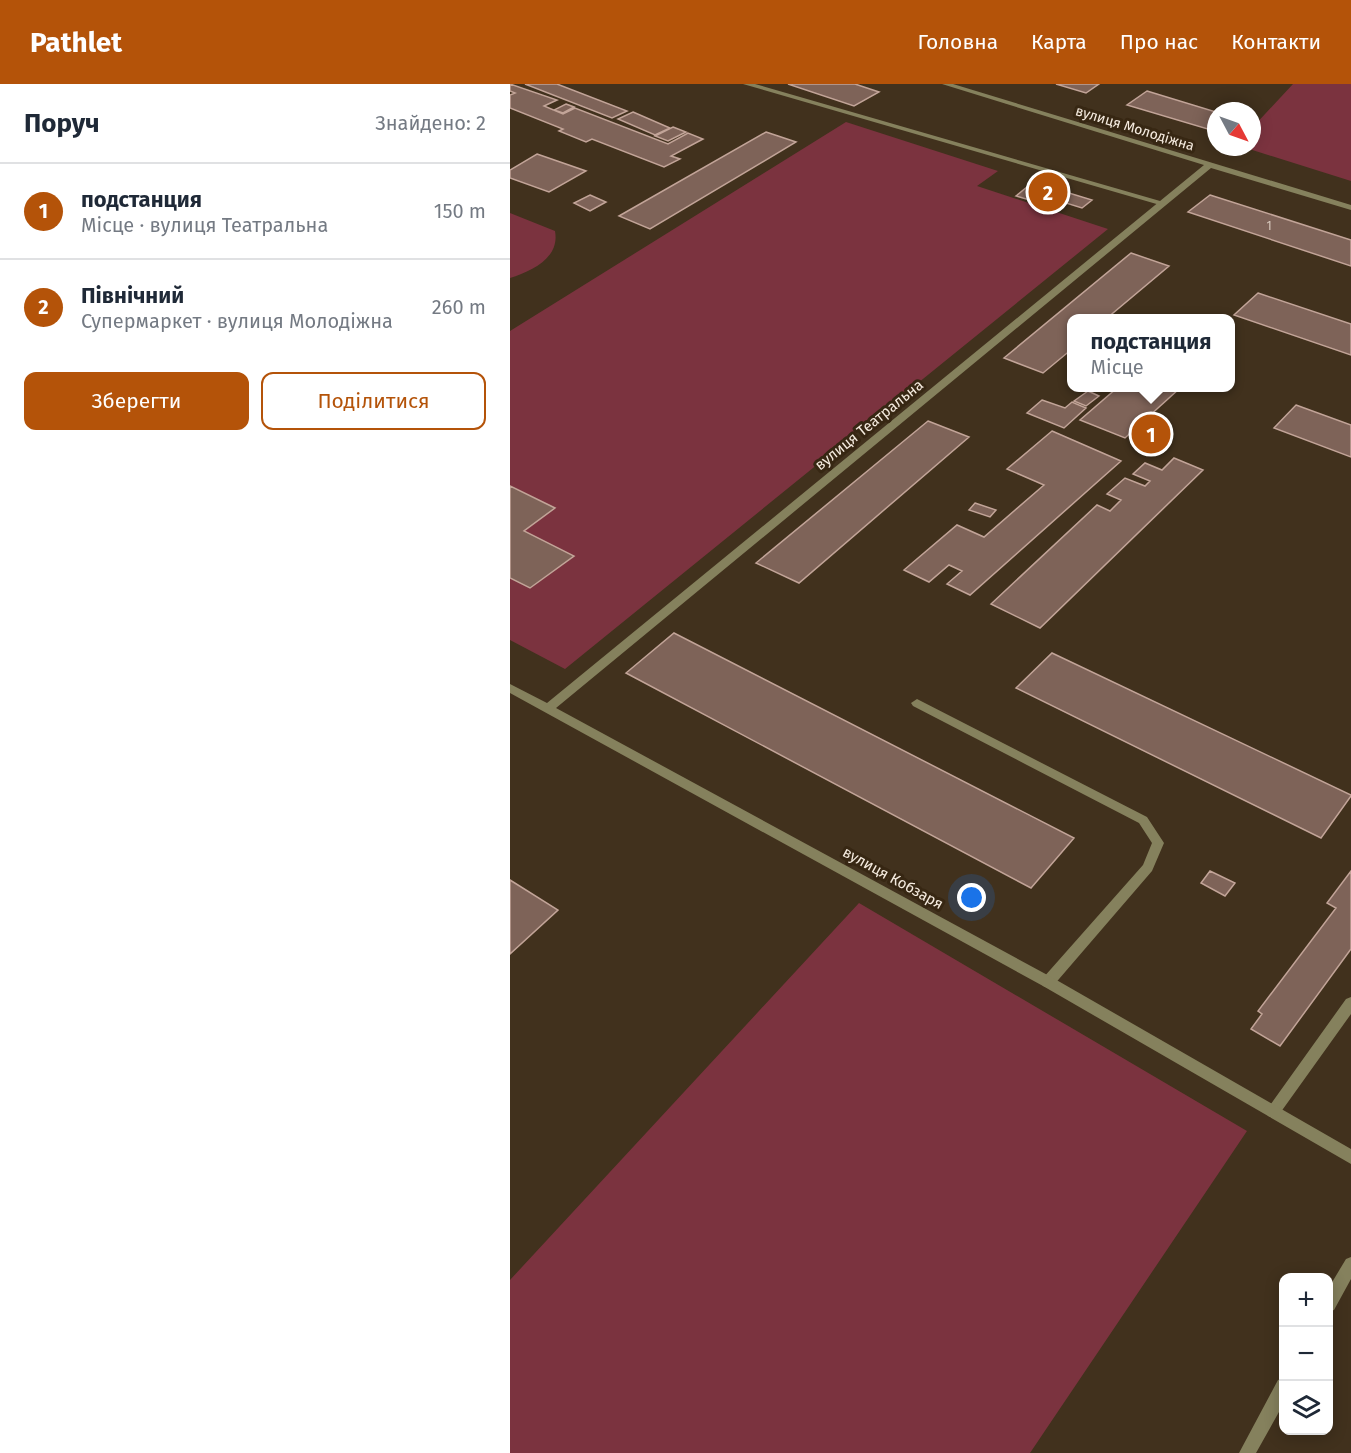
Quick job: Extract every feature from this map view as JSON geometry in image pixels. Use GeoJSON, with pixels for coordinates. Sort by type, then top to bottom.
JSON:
{"type":"FeatureCollection","features":[{"type":"Feature","properties":{"kind":"street"},"geometry":{"type":"LineString","coordinates":[[747,84],[1163,203]]}},
{"type":"Feature","properties":{"kind":"street","name":"вулиця Молодіжна"},"geometry":{"type":"LineString","coordinates":[[946,84],[1351,208]]}},
{"type":"Feature","properties":{"kind":"street","name":"вулиця Театральна"},"geometry":{"type":"LineString","coordinates":[[549,708],[1209,165]]}},
{"type":"Feature","properties":{"kind":"street","name":"вулиця Кобзаря"},"geometry":{"type":"LineString","coordinates":[[510,688],[1048,982],[1351,1157]]}},
{"type":"Feature","properties":{"kind":"street"},"geometry":{"type":"LineString","coordinates":[[917,703],[1143,820],[1158,843],[1148,868],[1048,982]]}},
{"type":"Feature","properties":{"kind":"street"},"geometry":{"type":"LineString","coordinates":[[1273,1112],[1351,1003]]}},
{"type":"Feature","properties":{"kind":"street"},"geometry":{"type":"LineString","coordinates":[[1333,1298],[1351,1264]]}},
{"type":"Feature","properties":{"kind":"street"},"geometry":{"type":"LineString","coordinates":[[1246,1453],[1279,1395]]}},
{"type":"Feature","properties":{"kind":"shaded area"},"geometry":{"type":"Polygon","coordinates":[[[1293,84],[1351,84],[1351,181],[1261,153],[1261,118],[1293,84]]]}},
{"type":"Feature","properties":{"kind":"shaded area"},"geometry":{"type":"Polygon","coordinates":[[[846,122],[998,171],[977,186],[1108,229],[565,669],[510,640],[510,331],[846,122]]]}},
{"type":"Feature","properties":{"kind":"shaded area"},"geometry":{"type":"Polygon","coordinates":[[[510,213],[555,231],[555,240],[553,249],[543,262],[527,272],[510,278],[510,213]]]}},
{"type":"Feature","properties":{"kind":"shaded area"},"geometry":{"type":"Polygon","coordinates":[[[859,903],[1247,1131],[1030,1453],[510,1453],[510,1280],[859,903]]]}},
{"type":"Feature","properties":{"kind":"building"},"geometry":{"type":"Polygon","coordinates":[[[510,84],[557,100],[544,106],[563,114],[575,108],[668,144],[688,133],[703,139],[671,156],[680,159],[664,167],[592,139],[586,142],[559,131],[563,129],[510,108],[510,95],[515,93],[510,91],[510,84]]]}},
{"type":"Feature","properties":{"kind":"building"},"geometry":{"type":"Polygon","coordinates":[[[525,84],[557,84],[627,111],[612,118],[525,84]]]}},
{"type":"Feature","properties":{"kind":"building"},"geometry":{"type":"Polygon","coordinates":[[[788,84],[855,84],[879,92],[854,106],[788,84]]]}},
{"type":"Feature","properties":{"kind":"building"},"geometry":{"type":"Polygon","coordinates":[[[1056,84],[1099,84],[1086,93],[1056,84]]]}},
{"type":"Feature","properties":{"kind":"building"},"geometry":{"type":"Polygon","coordinates":[[[1147,91],[1207,109],[1207,129],[1127,105],[1147,91]]]}},
{"type":"Feature","properties":{"kind":"building"},"geometry":{"type":"Polygon","coordinates":[[[566,104],[574,107],[563,113],[554,110],[566,104]]]}},
{"type":"Feature","properties":{"kind":"building"},"geometry":{"type":"Polygon","coordinates":[[[633,112],[670,128],[655,135],[618,119],[633,112]]]}},
{"type":"Feature","properties":{"kind":"building"},"geometry":{"type":"Polygon","coordinates":[[[673,127],[686,132],[668,141],[655,136],[673,127]]]}},
{"type":"Feature","properties":{"kind":"building"},"geometry":{"type":"Polygon","coordinates":[[[766,132],[796,142],[650,229],[619,216],[766,132]]]}},
{"type":"Feature","properties":{"kind":"building"},"geometry":{"type":"Polygon","coordinates":[[[537,154],[586,171],[549,192],[510,178],[510,170],[537,154]]]}},
{"type":"Feature","properties":{"kind":"building"},"geometry":{"type":"Polygon","coordinates":[[[1033,182],[1092,200],[1082,208],[1050,198],[1043,204],[1016,196],[1033,182]]]}},
{"type":"Feature","properties":{"kind":"building"},"geometry":{"type":"Polygon","coordinates":[[[590,195],[606,202],[590,211],[574,203],[590,195]]]}},
{"type":"Feature","properties":{"kind":"building"},"geometry":{"type":"Polygon","coordinates":[[[1210,195],[1351,240],[1351,266],[1188,212],[1210,195]]]}},
{"type":"Feature","properties":{"kind":"building"},"geometry":{"type":"Polygon","coordinates":[[[1131,253],[1169,266],[1112,314],[1067,314],[1067,353],[1043,373],[1004,358],[1131,253]]]}},
{"type":"Feature","properties":{"kind":"building"},"geometry":{"type":"Polygon","coordinates":[[[1258,293],[1351,324],[1351,355],[1235,315],[1258,293]]]}},
{"type":"Feature","properties":{"kind":"building"},"geometry":{"type":"Polygon","coordinates":[[[1087,392],[1099,396],[1086,406],[1074,401],[1087,392]]]}},
{"type":"Feature","properties":{"kind":"building"},"geometry":{"type":"Polygon","coordinates":[[[1112,392],[1176,392],[1125,438],[1080,420],[1112,392]]]}},
{"type":"Feature","properties":{"kind":"building"},"geometry":{"type":"Polygon","coordinates":[[[1042,400],[1065,408],[1072,402],[1086,408],[1064,428],[1027,413],[1042,400]]]}},
{"type":"Feature","properties":{"kind":"building"},"geometry":{"type":"Polygon","coordinates":[[[1296,405],[1351,425],[1351,457],[1274,428],[1296,405]]]}},
{"type":"Feature","properties":{"kind":"building"},"geometry":{"type":"Polygon","coordinates":[[[928,421],[969,437],[799,583],[756,563],[928,421]]]}},
{"type":"Feature","properties":{"kind":"building"},"geometry":{"type":"Polygon","coordinates":[[[1146,423],[1169,433],[1156,444],[1133,434],[1146,423]]]}},
{"type":"Feature","properties":{"kind":"building"},"geometry":{"type":"Polygon","coordinates":[[[1052,431],[1121,461],[970,595],[947,584],[962,571],[949,565],[929,582],[904,570],[957,525],[984,537],[1044,485],[1007,469],[1052,431]]]}},
{"type":"Feature","properties":{"kind":"building"},"geometry":{"type":"Polygon","coordinates":[[[1174,458],[1203,470],[1040,628],[991,604],[1097,505],[1110,511],[1121,500],[1107,494],[1125,478],[1145,486],[1150,481],[1133,474],[1145,463],[1162,470],[1174,458]]]}},
{"type":"Feature","properties":{"kind":"building"},"geometry":{"type":"Polygon","coordinates":[[[510,486],[555,508],[524,531],[574,556],[530,588],[510,578],[510,486]]]}},
{"type":"Feature","properties":{"kind":"building"},"geometry":{"type":"Polygon","coordinates":[[[975,503],[996,510],[990,517],[969,510],[975,503]]]}},
{"type":"Feature","properties":{"kind":"building"},"geometry":{"type":"Polygon","coordinates":[[[674,633],[1074,838],[1031,888],[626,673],[674,633]]]}},
{"type":"Feature","properties":{"kind":"building"},"geometry":{"type":"Polygon","coordinates":[[[1052,653],[1351,796],[1321,838],[1016,688],[1052,653]]]}},
{"type":"Feature","properties":{"kind":"building"},"geometry":{"type":"Polygon","coordinates":[[[1210,871],[1235,883],[1225,896],[1201,883],[1210,871]]]}},
{"type":"Feature","properties":{"kind":"building"},"geometry":{"type":"Polygon","coordinates":[[[1351,871],[1351,949],[1280,1046],[1251,1029],[1262,1014],[1258,1011],[1336,908],[1327,903],[1351,871]]]}},
{"type":"Feature","properties":{"kind":"building"},"geometry":{"type":"Polygon","coordinates":[[[510,880],[558,910],[510,954],[510,880]]]}},
{"type":"Feature","properties":{"kind":"place","name":"Північний"},"geometry":{"type":"Point","coordinates":[1048,192]}},
{"type":"Feature","properties":{"kind":"place","name":"подстанция"},"geometry":{"type":"Point","coordinates":[1151,434]}}]}
